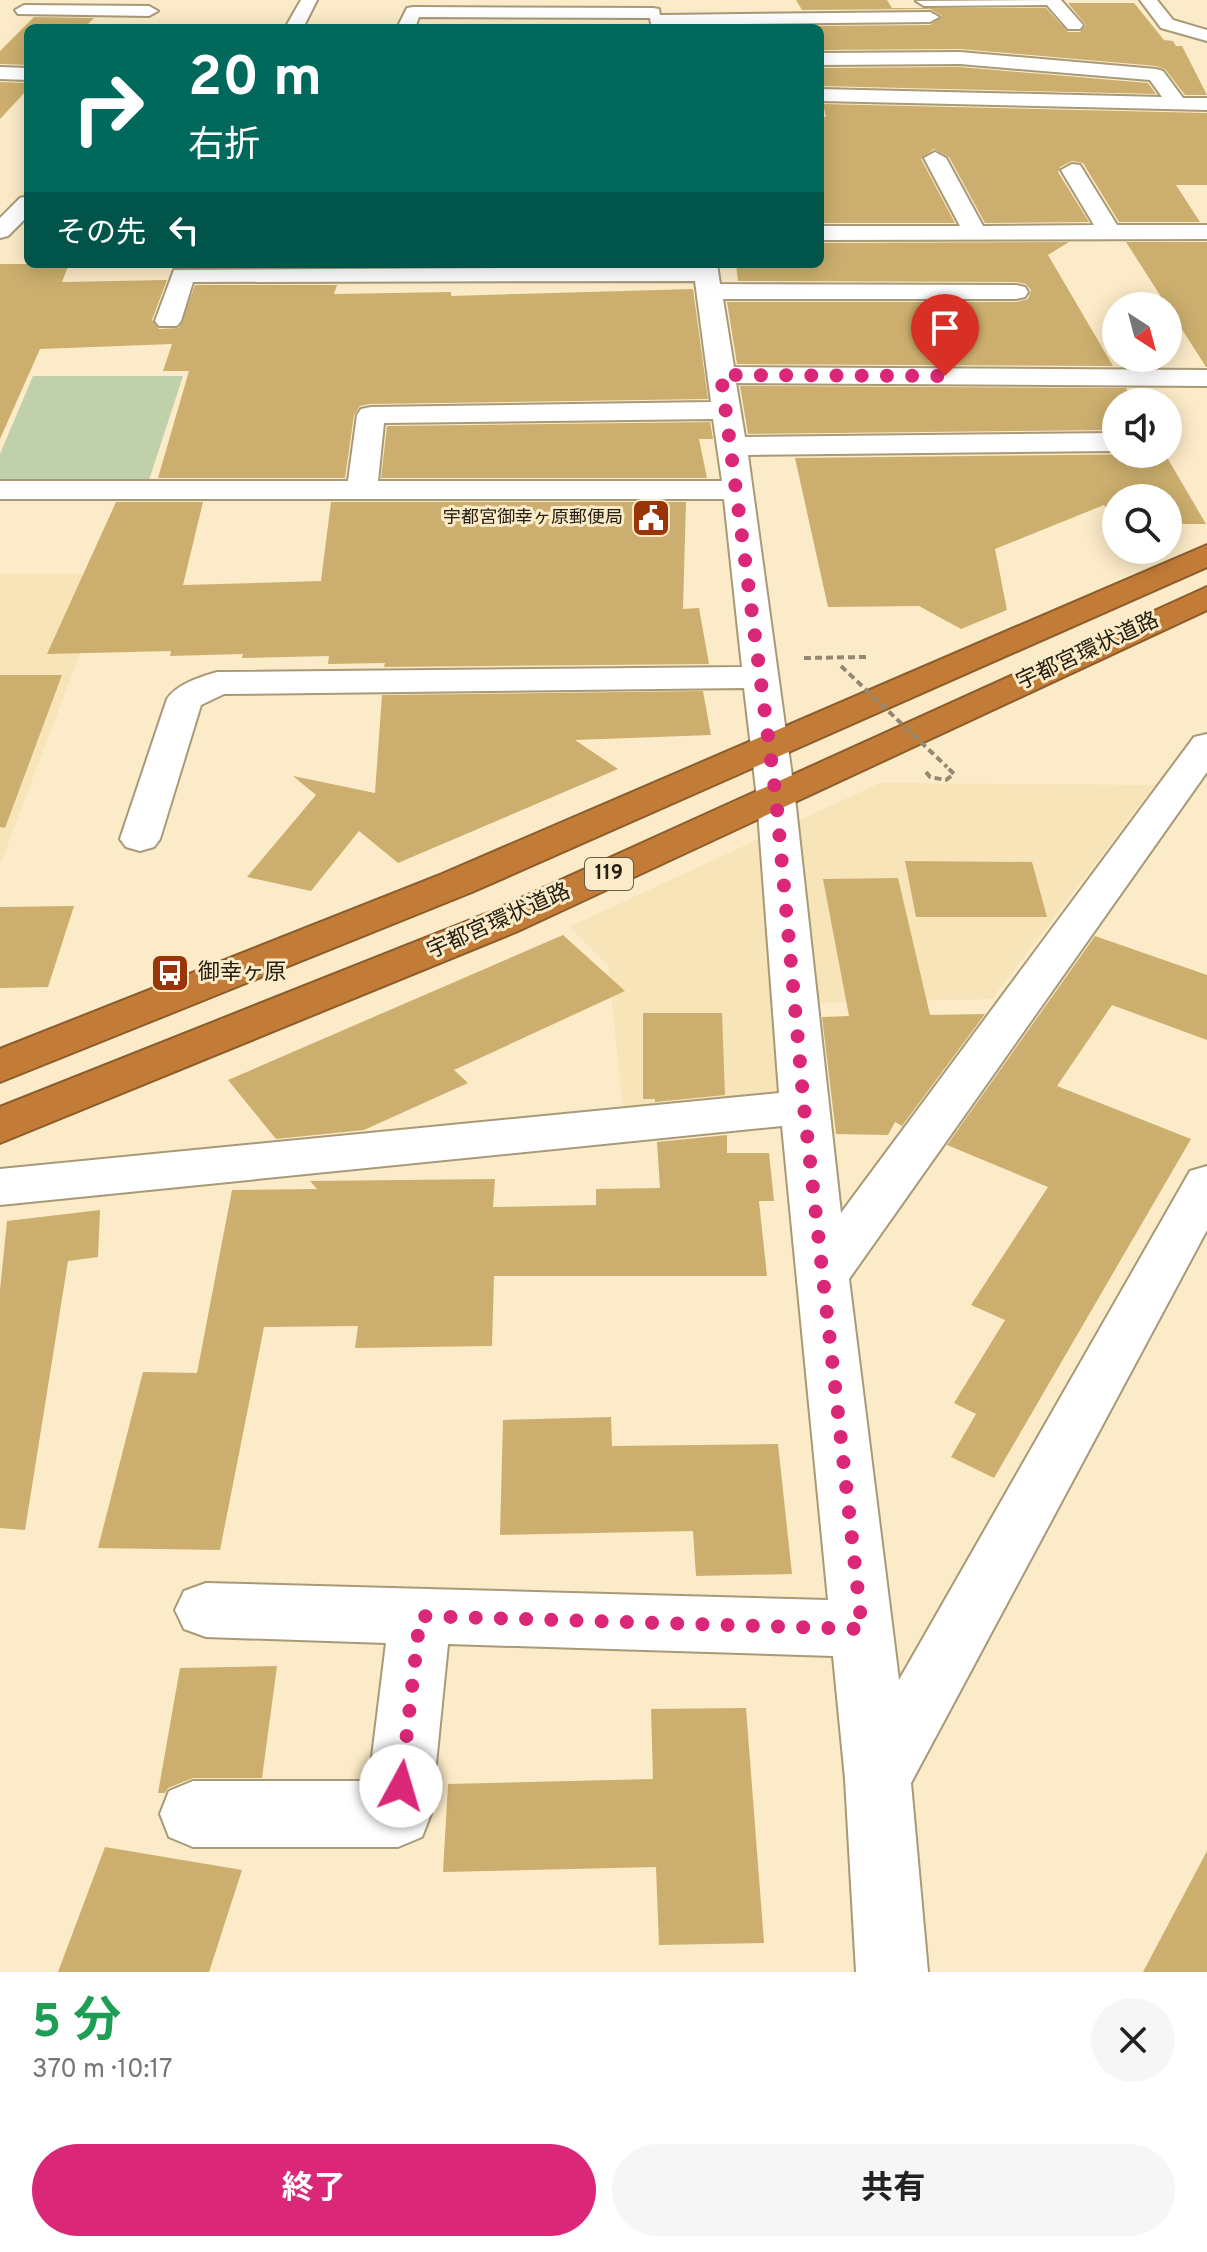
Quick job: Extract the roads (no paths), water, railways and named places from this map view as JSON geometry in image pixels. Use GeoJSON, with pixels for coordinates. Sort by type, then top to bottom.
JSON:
{"type":"FeatureCollection","features":[{"type":"Feature","properties":{"kind":"highway","name":"宇都宮環状道路"},"geometry":{"type":"LineString","coordinates":[[0,1126],[503,922],[772,773],[1207,555]]}},
{"type":"Feature","properties":{"kind":"highway","name":"宇都宮環状道路"},"geometry":{"type":"LineString","coordinates":[[0,1066],[457,883],[772,773],[1207,597]]}},
{"type":"Feature","properties":{"kind":"street"},"geometry":{"type":"LineString","coordinates":[[296,24],[309,0]]}},
{"type":"Feature","properties":{"kind":"street"},"geometry":{"type":"LineString","coordinates":[[963,0],[974,19]]}},
{"type":"Feature","properties":{"kind":"street"},"geometry":{"type":"LineString","coordinates":[[408,24],[413,12],[506,19],[927,9],[963,0],[1052,0],[1074,25]]}},
{"type":"Feature","properties":{"kind":"street"},"geometry":{"type":"LineString","coordinates":[[1148,0],[1167,24],[1207,36]]}},
{"type":"Feature","properties":{"kind":"street"},"geometry":{"type":"LineString","coordinates":[[8,28],[28,5],[149,11]]}},
{"type":"Feature","properties":{"kind":"street"},"geometry":{"type":"LineString","coordinates":[[824,59],[1010,55],[1156,75]]}},
{"type":"Feature","properties":{"kind":"street"},"geometry":{"type":"LineString","coordinates":[[1176,69],[1150,69],[1178,104]]}},
{"type":"Feature","properties":{"kind":"street"},"geometry":{"type":"LineString","coordinates":[[824,95],[1207,104]]}},
{"type":"Feature","properties":{"kind":"street"},"geometry":{"type":"LineString","coordinates":[[870,97],[876,120]]}},
{"type":"Feature","properties":{"kind":"street"},"geometry":{"type":"LineString","coordinates":[[935,158],[975,233]]}},
{"type":"Feature","properties":{"kind":"street"},"geometry":{"type":"LineString","coordinates":[[1072,170],[1110,232]]}},
{"type":"Feature","properties":{"kind":"street"},"geometry":{"type":"LineString","coordinates":[[0,231],[24,207]]}},
{"type":"Feature","properties":{"kind":"street"},"geometry":{"type":"LineString","coordinates":[[824,233],[1207,232]]}},
{"type":"Feature","properties":{"kind":"street"},"geometry":{"type":"LineString","coordinates":[[168,321],[183,275],[707,276],[1016,292]]}},
{"type":"Feature","properties":{"kind":"street"},"geometry":{"type":"LineString","coordinates":[[707,276],[738,490],[772,773],[804,1107],[878,1779],[892,1972]]}},
{"type":"Feature","properties":{"kind":"street"},"geometry":{"type":"LineString","coordinates":[[721,375],[1207,378]]}},
{"type":"Feature","properties":{"kind":"street"},"geometry":{"type":"LineString","coordinates":[[1073,377],[1102,427]]}},
{"type":"Feature","properties":{"kind":"street"},"geometry":{"type":"LineString","coordinates":[[362,490],[371,415],[726,410]]}},
{"type":"Feature","properties":{"kind":"street"},"geometry":{"type":"LineString","coordinates":[[731,446],[1102,442]]}},
{"type":"Feature","properties":{"kind":"street"},"geometry":{"type":"LineString","coordinates":[[0,490],[738,490]]}},
{"type":"Feature","properties":{"kind":"street"},"geometry":{"type":"LineString","coordinates":[[140,839],[185,699],[217,683],[760,677]]}},
{"type":"Feature","properties":{"kind":"street"},"geometry":{"type":"LineString","coordinates":[[824,1274],[1207,745]]}},
{"type":"Feature","properties":{"kind":"street"},"geometry":{"type":"LineString","coordinates":[[0,1187],[804,1107]]}},
{"type":"Feature","properties":{"kind":"street"},"geometry":{"type":"LineString","coordinates":[[878,1779],[1207,1184]]}},
{"type":"Feature","properties":{"kind":"street"},"geometry":{"type":"LineString","coordinates":[[206,1610],[862,1629]]}},
{"type":"Feature","properties":{"kind":"street"},"geometry":{"type":"LineString","coordinates":[[193,1814],[398,1814],[420,1616]]}},
{"type":"Feature","properties":{"kind":"place","name":"宇都宮御幸ヶ原郵便局"},"geometry":{"type":"Point","coordinates":[651,518]}},
{"type":"Feature","properties":{"kind":"place","name":"御幸ヶ原"},"geometry":{"type":"Point","coordinates":[170,973]}}]}
